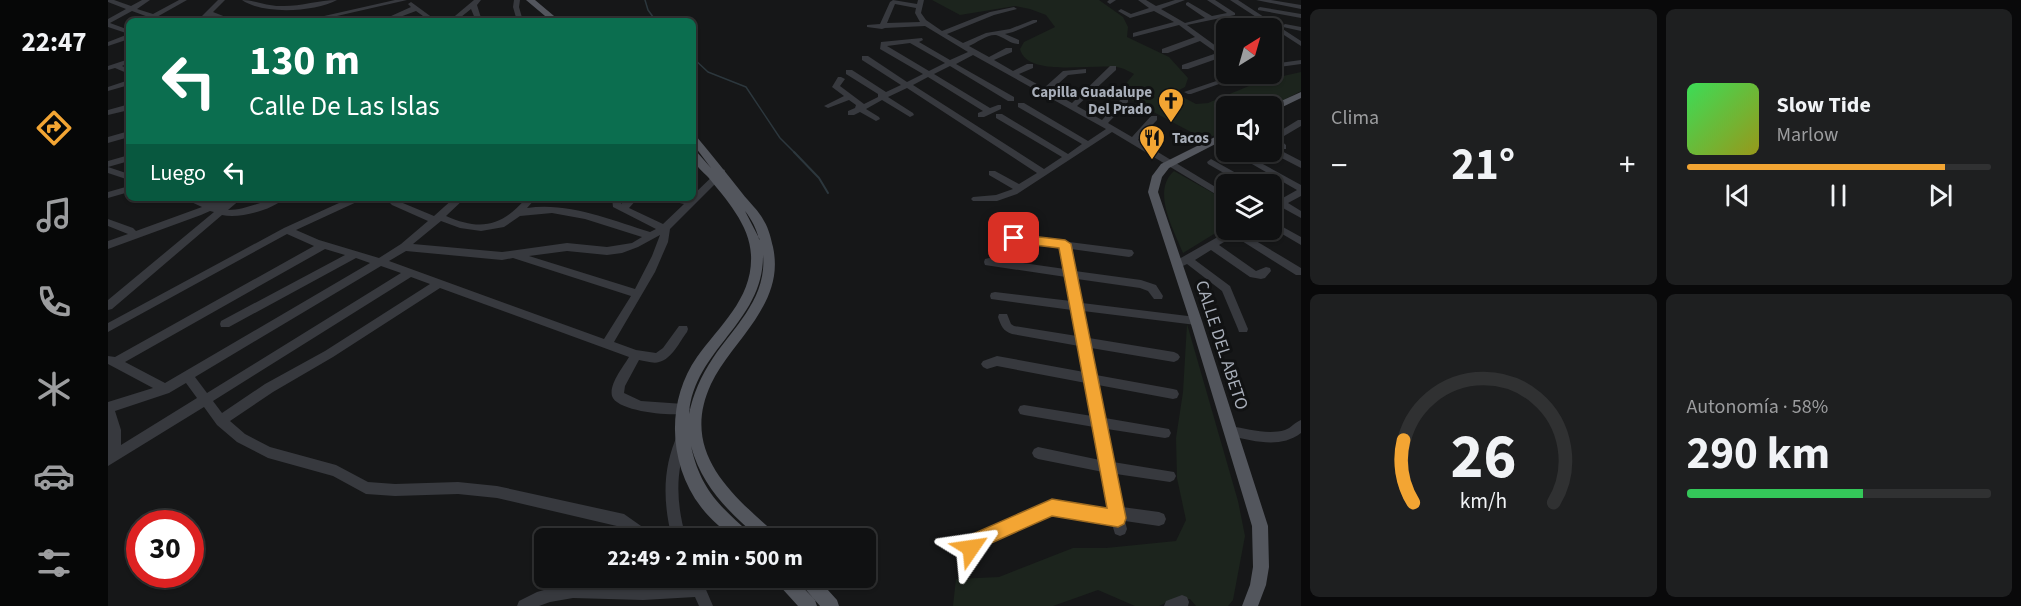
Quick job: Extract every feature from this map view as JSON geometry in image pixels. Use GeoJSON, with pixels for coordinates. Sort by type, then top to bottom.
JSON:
{"type":"FeatureCollection","features":[{"type":"Feature","properties":{"kind":"main road"},"geometry":{"type":"LineString","coordinates":[[522,2],[541,18]]}},
{"type":"Feature","properties":{"kind":"main road"},"geometry":{"type":"LineString","coordinates":[[522,2],[551,18]]}},
{"type":"Feature","properties":{"kind":"main road"},"geometry":{"type":"LineString","coordinates":[[1282,105],[1299,98]]}},
{"type":"Feature","properties":{"kind":"main road","name":"CALLE DEL ABETO"},"geometry":{"type":"LineString","coordinates":[[1216,140],[1170,163],[1157,176],[1153,192],[1182,261],[1196,321],[1260,526],[1262,565],[1260,583],[1250,606]]}},
{"type":"Feature","properties":{"kind":"main road"},"geometry":{"type":"LineString","coordinates":[[696,144],[742,218],[757,252],[752,289],[748,298],[711,358],[686,391],[684,409],[682,438],[693,476],[706,500],[734,528]]}},
{"type":"Feature","properties":{"kind":"main road"},"geometry":{"type":"LineString","coordinates":[[696,156],[711,171]]}},
{"type":"Feature","properties":{"kind":"main road"},"geometry":{"type":"LineString","coordinates":[[711,358],[696,408],[694,431],[699,452],[713,483],[731,504],[759,528]]}},
{"type":"Feature","properties":{"kind":"main road"},"geometry":{"type":"LineString","coordinates":[[793,588],[809,606]]}},
{"type":"Feature","properties":{"kind":"main road"},"geometry":{"type":"LineString","coordinates":[[816,588],[831,606]]}},
{"type":"Feature","properties":{"kind":"street"},"geometry":{"type":"LineString","coordinates":[[108,0],[153,17],[184,0]]}},
{"type":"Feature","properties":{"kind":"street"},"geometry":{"type":"LineString","coordinates":[[108,24],[147,0]]}},
{"type":"Feature","properties":{"kind":"street"},"geometry":{"type":"LineString","coordinates":[[203,18],[222,0]]}},
{"type":"Feature","properties":{"kind":"street"},"geometry":{"type":"LineString","coordinates":[[245,0],[257,6],[276,9],[308,6],[334,0]]}},
{"type":"Feature","properties":{"kind":"street"},"geometry":{"type":"LineString","coordinates":[[369,0],[386,4]]}},
{"type":"Feature","properties":{"kind":"street"},"geometry":{"type":"LineString","coordinates":[[319,18],[405,0],[430,18]]}},
{"type":"Feature","properties":{"kind":"street"},"geometry":{"type":"LineString","coordinates":[[1141,0],[1184,23],[1216,50]]}},
{"type":"Feature","properties":{"kind":"street"},"geometry":{"type":"LineString","coordinates":[[1136,35],[1233,14],[1210,0]]}},
{"type":"Feature","properties":{"kind":"street"},"geometry":{"type":"LineString","coordinates":[[1233,0],[1301,44]]}},
{"type":"Feature","properties":{"kind":"street"},"geometry":{"type":"LineString","coordinates":[[1258,0],[1299,5]]}},
{"type":"Feature","properties":{"kind":"street"},"geometry":{"type":"LineString","coordinates":[[456,18],[476,2],[479,18]]}},
{"type":"Feature","properties":{"kind":"street"},"geometry":{"type":"LineString","coordinates":[[520,18],[522,2]]}},
{"type":"Feature","properties":{"kind":"street"},"geometry":{"type":"LineString","coordinates":[[881,2],[920,3],[918,13],[926,24],[941,34],[1107,126],[1216,191]]}},
{"type":"Feature","properties":{"kind":"street"},"geometry":{"type":"LineString","coordinates":[[1121,11],[1130,16],[1185,2],[1210,18]]}},
{"type":"Feature","properties":{"kind":"street"},"geometry":{"type":"LineString","coordinates":[[882,27],[892,3]]}},
{"type":"Feature","properties":{"kind":"street"},"geometry":{"type":"LineString","coordinates":[[391,18],[416,8]]}},
{"type":"Feature","properties":{"kind":"street"},"geometry":{"type":"LineString","coordinates":[[941,34],[992,13],[1014,9]]}},
{"type":"Feature","properties":{"kind":"street"},"geometry":{"type":"LineString","coordinates":[[1260,9],[1301,16]]}},
{"type":"Feature","properties":{"kind":"street"},"geometry":{"type":"LineString","coordinates":[[344,18],[353,11]]}},
{"type":"Feature","properties":{"kind":"street"},"geometry":{"type":"LineString","coordinates":[[208,13],[224,18]]}},
{"type":"Feature","properties":{"kind":"street"},"geometry":{"type":"LineString","coordinates":[[963,46],[1035,21]]}},
{"type":"Feature","properties":{"kind":"street"},"geometry":{"type":"LineString","coordinates":[[108,24],[126,31]]}},
{"type":"Feature","properties":{"kind":"street"},"geometry":{"type":"LineString","coordinates":[[869,26],[926,24]]}},
{"type":"Feature","properties":{"kind":"street"},"geometry":{"type":"LineString","coordinates":[[1285,26],[1301,29]]}},
{"type":"Feature","properties":{"kind":"street"},"geometry":{"type":"LineString","coordinates":[[997,33],[1016,42]]}},
{"type":"Feature","properties":{"kind":"street"},"geometry":{"type":"LineString","coordinates":[[108,44],[126,38]]}},
{"type":"Feature","properties":{"kind":"street"},"geometry":{"type":"LineString","coordinates":[[1165,51],[1200,38]]}},
{"type":"Feature","properties":{"kind":"street"},"geometry":{"type":"LineString","coordinates":[[924,40],[884,44],[884,47],[929,74],[1088,144]]}},
{"type":"Feature","properties":{"kind":"street"},"geometry":{"type":"LineString","coordinates":[[912,41],[950,64],[1067,157]]}},
{"type":"Feature","properties":{"kind":"street"},"geometry":{"type":"LineString","coordinates":[[988,60],[1009,50]]}},
{"type":"Feature","properties":{"kind":"street"},"geometry":{"type":"LineString","coordinates":[[857,109],[973,52]]}},
{"type":"Feature","properties":{"kind":"street"},"geometry":{"type":"LineString","coordinates":[[1185,67],[1216,58]]}},
{"type":"Feature","properties":{"kind":"street"},"geometry":{"type":"LineString","coordinates":[[1282,65],[1301,62]]}},
{"type":"Feature","properties":{"kind":"street"},"geometry":{"type":"LineString","coordinates":[[855,66],[906,85],[1042,172]]}},
{"type":"Feature","properties":{"kind":"street"},"geometry":{"type":"LineString","coordinates":[[855,66],[883,96],[910,115]]}},
{"type":"Feature","properties":{"kind":"street"},"geometry":{"type":"LineString","coordinates":[[855,66],[836,87],[849,97],[857,109],[876,119]]}},
{"type":"Feature","properties":{"kind":"street"},"geometry":{"type":"LineString","coordinates":[[1012,74],[1030,66]]}},
{"type":"Feature","properties":{"kind":"street"},"geometry":{"type":"LineString","coordinates":[[1072,107],[1113,68]]}},
{"type":"Feature","properties":{"kind":"street"},"geometry":{"type":"LineString","coordinates":[[1044,92],[1066,74],[1083,71]]}},
{"type":"Feature","properties":{"kind":"street"},"geometry":{"type":"LineString","coordinates":[[1188,92],[1216,83]]}},
{"type":"Feature","properties":{"kind":"street"},"geometry":{"type":"LineString","coordinates":[[108,89],[126,84]]}},
{"type":"Feature","properties":{"kind":"street"},"geometry":{"type":"LineString","coordinates":[[828,106],[849,97]]}},
{"type":"Feature","properties":{"kind":"street"},"geometry":{"type":"LineString","coordinates":[[976,199],[997,198],[1019,188],[1088,144],[1107,126],[1125,100]]}},
{"type":"Feature","properties":{"kind":"street"},"geometry":{"type":"LineString","coordinates":[[108,113],[126,108]]}},
{"type":"Feature","properties":{"kind":"street"},"geometry":{"type":"LineString","coordinates":[[1132,141],[1154,118]]}},
{"type":"Feature","properties":{"kind":"street"},"geometry":{"type":"LineString","coordinates":[[1282,134],[1301,122]]}},
{"type":"Feature","properties":{"kind":"street"},"geometry":{"type":"LineString","coordinates":[[108,140],[126,135]]}},
{"type":"Feature","properties":{"kind":"street"},"geometry":{"type":"LineString","coordinates":[[1282,155],[1301,165]]}},
{"type":"Feature","properties":{"kind":"street"},"geometry":{"type":"LineString","coordinates":[[108,164],[126,159]]}},
{"type":"Feature","properties":{"kind":"street"},"geometry":{"type":"LineString","coordinates":[[1221,162],[1236,174]]}},
{"type":"Feature","properties":{"kind":"street"},"geometry":{"type":"LineString","coordinates":[[1252,162],[1301,190]]}},
{"type":"Feature","properties":{"kind":"street"},"geometry":{"type":"LineString","coordinates":[[108,170],[126,176]]}},
{"type":"Feature","properties":{"kind":"street"},"geometry":{"type":"LineString","coordinates":[[696,192],[711,171]]}},
{"type":"Feature","properties":{"kind":"street"},"geometry":{"type":"LineString","coordinates":[[993,173],[1019,188]]}},
{"type":"Feature","properties":{"kind":"street"},"geometry":{"type":"LineString","coordinates":[[108,195],[126,190]]}},
{"type":"Feature","properties":{"kind":"street"},"geometry":{"type":"LineString","coordinates":[[1282,200],[1301,190]]}},
{"type":"Feature","properties":{"kind":"street"},"geometry":{"type":"LineString","coordinates":[[198,201],[222,213],[258,207],[273,201]]}},
{"type":"Feature","properties":{"kind":"street"},"geometry":{"type":"LineString","coordinates":[[108,245],[221,201]]}},
{"type":"Feature","properties":{"kind":"street"},"geometry":{"type":"LineString","coordinates":[[108,306],[234,201]]}},
{"type":"Feature","properties":{"kind":"street"},"geometry":{"type":"LineString","coordinates":[[108,328],[287,230],[351,201]]}},
{"type":"Feature","properties":{"kind":"street"},"geometry":{"type":"LineString","coordinates":[[112,458],[115,430],[108,407],[165,389],[188,377],[404,247],[457,201]]}},
{"type":"Feature","properties":{"kind":"street"},"geometry":{"type":"LineString","coordinates":[[518,213],[528,201]]}},
{"type":"Feature","properties":{"kind":"street"},"geometry":{"type":"LineString","coordinates":[[616,201],[616,205],[622,209],[664,228]]}},
{"type":"Feature","properties":{"kind":"street"},"geometry":{"type":"LineString","coordinates":[[622,209],[630,201]]}},
{"type":"Feature","properties":{"kind":"street"},"geometry":{"type":"LineString","coordinates":[[684,201],[689,202]]}},
{"type":"Feature","properties":{"kind":"street"},"geometry":{"type":"LineString","coordinates":[[404,247],[502,256],[567,247],[614,250],[635,245],[664,228],[689,202]]}},
{"type":"Feature","properties":{"kind":"street"},"geometry":{"type":"LineString","coordinates":[[395,203],[464,228],[477,230],[494,226],[518,213],[538,209],[557,210],[651,236]]}},
{"type":"Feature","properties":{"kind":"street"},"geometry":{"type":"LineString","coordinates":[[1282,206],[1301,215]]}},
{"type":"Feature","properties":{"kind":"street"},"geometry":{"type":"LineString","coordinates":[[108,222],[130,230],[131,237]]}},
{"type":"Feature","properties":{"kind":"street"},"geometry":{"type":"LineString","coordinates":[[607,344],[663,244],[664,228]]}},
{"type":"Feature","properties":{"kind":"street"},"geometry":{"type":"LineString","coordinates":[[287,230],[636,355],[658,358],[667,351],[683,329]]}},
{"type":"Feature","properties":{"kind":"street"},"geometry":{"type":"LineString","coordinates":[[1282,230],[1301,242]]}},
{"type":"Feature","properties":{"kind":"street"},"geometry":{"type":"LineString","coordinates":[[108,255],[131,237]]}},
{"type":"Feature","properties":{"kind":"street"},"geometry":{"type":"LineString","coordinates":[[1014,238],[1129,253]]}},
{"type":"Feature","properties":{"kind":"street"},"geometry":{"type":"LineString","coordinates":[[1219,240],[1182,261],[1226,289],[1243,329]]}},
{"type":"Feature","properties":{"kind":"street"},"geometry":{"type":"LineString","coordinates":[[1249,240],[1298,274]]}},
{"type":"Feature","properties":{"kind":"street"},"geometry":{"type":"LineString","coordinates":[[1065,244],[1118,520]]}},
{"type":"Feature","properties":{"kind":"street"},"geometry":{"type":"LineString","coordinates":[[111,360],[180,328],[324,245]]}},
{"type":"Feature","properties":{"kind":"street"},"geometry":{"type":"LineString","coordinates":[[1211,245],[1254,274],[1261,275],[1266,271]]}},
{"type":"Feature","properties":{"kind":"street"},"geometry":{"type":"LineString","coordinates":[[225,324],[354,255]]}},
{"type":"Feature","properties":{"kind":"street"},"geometry":{"type":"LineString","coordinates":[[513,255],[636,293]]}},
{"type":"Feature","properties":{"kind":"street"},"geometry":{"type":"LineString","coordinates":[[989,262],[1141,284],[1152,288],[1158,296]]}},
{"type":"Feature","properties":{"kind":"street"},"geometry":{"type":"LineString","coordinates":[[112,458],[409,273]]}},
{"type":"Feature","properties":{"kind":"street"},"geometry":{"type":"LineString","coordinates":[[221,421],[269,388],[329,354],[438,284]]}},
{"type":"Feature","properties":{"kind":"street"},"geometry":{"type":"LineString","coordinates":[[995,296],[1196,321]]}},
{"type":"Feature","properties":{"kind":"street"},"geometry":{"type":"LineString","coordinates":[[1003,316],[1007,327],[1012,330],[1174,357]]}},
{"type":"Feature","properties":{"kind":"street"},"geometry":{"type":"LineString","coordinates":[[636,355],[619,385],[618,395],[626,401],[643,406],[684,409]]}},
{"type":"Feature","properties":{"kind":"street"},"geometry":{"type":"LineString","coordinates":[[111,360],[165,389]]}},
{"type":"Feature","properties":{"kind":"street"},"geometry":{"type":"LineString","coordinates":[[987,364],[997,362],[1173,394]]}},
{"type":"Feature","properties":{"kind":"street"},"geometry":{"type":"LineString","coordinates":[[188,377],[221,421],[241,438],[268,452],[323,466],[366,488],[395,490],[458,488],[497,492],[624,521],[633,528]]}},
{"type":"Feature","properties":{"kind":"street"},"geometry":{"type":"LineString","coordinates":[[1024,410],[1165,433]]}},
{"type":"Feature","properties":{"kind":"street"},"geometry":{"type":"LineString","coordinates":[[1232,431],[1279,436],[1287,435],[1301,425]]}},
{"type":"Feature","properties":{"kind":"street"},"geometry":{"type":"LineString","coordinates":[[677,528],[671,502],[671,467],[682,438]]}},
{"type":"Feature","properties":{"kind":"street"},"geometry":{"type":"LineString","coordinates":[[1038,453],[1170,476]]}},
{"type":"Feature","properties":{"kind":"street"},"geometry":{"type":"LineString","coordinates":[[971,556],[974,542],[1052,507],[1118,520],[1159,519]]}},
{"type":"Feature","properties":{"kind":"street"},"geometry":{"type":"LineString","coordinates":[[524,606],[541,596],[572,589],[623,599],[677,588]]}},
{"type":"Feature","properties":{"kind":"street"},"geometry":{"type":"LineString","coordinates":[[699,588],[706,606]]}},
{"type":"Feature","properties":{"kind":"shaded area"},"geometry":{"type":"Polygon","coordinates":[[[932,0],[1099,0],[1123,17],[1128,27],[1127,37],[1169,57],[1188,78],[1185,87],[1179,90],[1181,96],[1196,104],[1216,100],[1216,135],[1204,139],[1118,93],[1134,74],[1126,70],[1111,67],[1049,67],[1025,58],[1020,49],[1024,42],[1055,27],[1046,15],[1015,6],[960,15],[932,0]]]}},
{"type":"Feature","properties":{"kind":"shaded area"},"geometry":{"type":"Polygon","coordinates":[[[1301,72],[1301,91],[1282,101],[1282,96],[1225,96],[1254,84],[1282,84],[1282,76],[1301,72]]]}},
{"type":"Feature","properties":{"kind":"shaded area"},"geometry":{"type":"Polygon","coordinates":[[[1174,171],[1216,195],[1216,233],[1183,253],[1166,211],[1164,189],[1167,179],[1174,171]]]}},
{"type":"Feature","properties":{"kind":"shaded area"},"geometry":{"type":"Polygon","coordinates":[[[1187,324],[1238,501],[1245,536],[1233,600],[1228,606],[1196,606],[1190,599],[1171,600],[1159,606],[1135,606],[1098,590],[1053,606],[953,606],[956,579],[999,577],[1073,548],[1106,548],[1176,541],[1186,520],[1177,478],[1176,438],[1183,392],[1187,324]]]}},
{"type":"Feature","properties":{"kind":"waterway"},"geometry":{"type":"LineString","coordinates":[[645,0],[654,18]]}},
{"type":"Feature","properties":{"kind":"waterway"},"geometry":{"type":"LineString","coordinates":[[696,61],[708,72],[746,87],[780,138],[794,152]]}},
{"type":"Feature","properties":{"kind":"waterway"},"geometry":{"type":"LineString","coordinates":[[794,152],[819,178],[828,193]]}},
{"type":"Feature","properties":{"kind":"place","name":"Capilla Guadalupe Del Prado"},"geometry":{"type":"Point","coordinates":[1171,124]}},
{"type":"Feature","properties":{"kind":"place","name":"Tacos"},"geometry":{"type":"Point","coordinates":[1152,161]}},
{"type":"Feature","properties":{"kind":"route"},"geometry":{"type":"LineString","coordinates":[[971,548],[974,542],[1052,507],[1069,508],[1118,518],[1065,244],[1014,238]]}}]}
